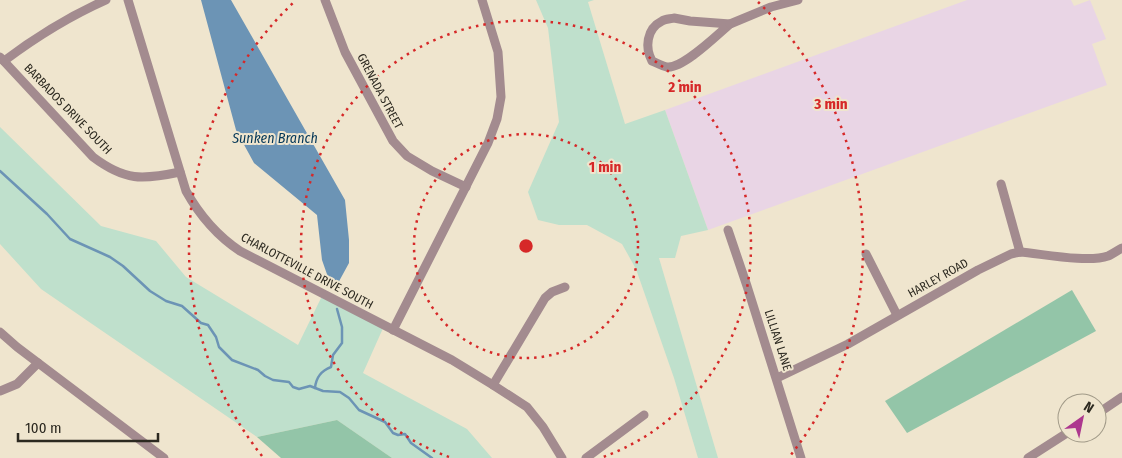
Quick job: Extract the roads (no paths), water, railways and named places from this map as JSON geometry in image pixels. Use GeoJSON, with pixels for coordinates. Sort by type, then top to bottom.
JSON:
{"type":"FeatureCollection","features":[{"type":"Feature","properties":{"kind":"street"},"geometry":{"type":"LineString","coordinates":[[2,59],[75,14],[106,0]]}},
{"type":"Feature","properties":{"kind":"street","name":"CHARLOTTEVILLE DRIVE SOUTH"},"geometry":{"type":"LineString","coordinates":[[128,0],[186,191],[210,226],[225,241],[240,251],[452,360],[527,407],[543,427],[562,458]]}},
{"type":"Feature","properties":{"kind":"street","name":"GRENADA STREET"},"geometry":{"type":"LineString","coordinates":[[325,0],[345,52],[393,142],[408,156],[432,172],[466,186]]}},
{"type":"Feature","properties":{"kind":"street"},"geometry":{"type":"LineString","coordinates":[[394,330],[466,186],[497,119],[501,96],[498,52],[482,0]]}},
{"type":"Feature","properties":{"kind":"street"},"geometry":{"type":"LineString","coordinates":[[730,24],[674,18],[661,21],[651,30],[647,42],[647,51],[652,61],[667,67],[673,67],[689,59],[730,24],[771,7],[798,0]]}},
{"type":"Feature","properties":{"kind":"street","name":"BARBADOS DRIVE SOUTH"},"geometry":{"type":"LineString","coordinates":[[2,59],[93,157],[104,166],[125,176],[144,178],[180,172]]}},
{"type":"Feature","properties":{"kind":"street"},"geometry":{"type":"LineString","coordinates":[[1001,184],[1020,252]]}},
{"type":"Feature","properties":{"kind":"street","name":"LILLIAN LANE"},"geometry":{"type":"LineString","coordinates":[[728,230],[777,378],[801,458]]}},
{"type":"Feature","properties":{"kind":"street","name":"HARLEY ROAD"},"geometry":{"type":"LineString","coordinates":[[777,378],[848,344],[978,270],[1011,254],[1020,252],[1082,258],[1108,256],[1122,248]]}},
{"type":"Feature","properties":{"kind":"street"},"geometry":{"type":"LineString","coordinates":[[866,254],[898,315]]}},
{"type":"Feature","properties":{"kind":"street"},"geometry":{"type":"LineString","coordinates":[[493,385],[545,298],[552,292],[565,287]]}},
{"type":"Feature","properties":{"kind":"street"},"geometry":{"type":"LineString","coordinates":[[0,332],[164,458]]}},
{"type":"Feature","properties":{"kind":"street"},"geometry":{"type":"LineString","coordinates":[[0,391],[16,384],[38,363]]}},
{"type":"Feature","properties":{"kind":"street"},"geometry":{"type":"LineString","coordinates":[[1107,407],[1122,397]]}},
{"type":"Feature","properties":{"kind":"street"},"geometry":{"type":"LineString","coordinates":[[586,458],[644,415]]}},
{"type":"Feature","properties":{"kind":"street"},"geometry":{"type":"LineString","coordinates":[[1028,458],[1057,439]]}},
{"type":"Feature","properties":{"kind":"water","name":"Sunken Branch"},"geometry":{"type":"Polygon","coordinates":[[[201,0],[231,0],[345,200],[349,263],[337,285],[329,280],[322,260],[317,215],[254,163],[236,130],[201,0]]]}},
{"type":"Feature","properties":{"kind":"waterway"},"geometry":{"type":"LineString","coordinates":[[0,171],[47,214],[70,239],[110,257],[123,266],[150,291],[166,301],[182,306],[201,323],[208,325],[216,337],[219,347],[232,360],[258,370],[273,380],[289,382],[293,387],[299,389],[310,386],[323,391],[340,392],[349,398],[359,410],[385,422],[393,433],[398,435],[405,434],[411,443],[432,458]]}},
{"type":"Feature","properties":{"kind":"waterway","name":"Sunken Branch"},"geometry":{"type":"LineString","coordinates":[[315,388],[320,375],[324,370],[331,367],[333,355],[342,343],[342,327],[337,309]]}}]}
